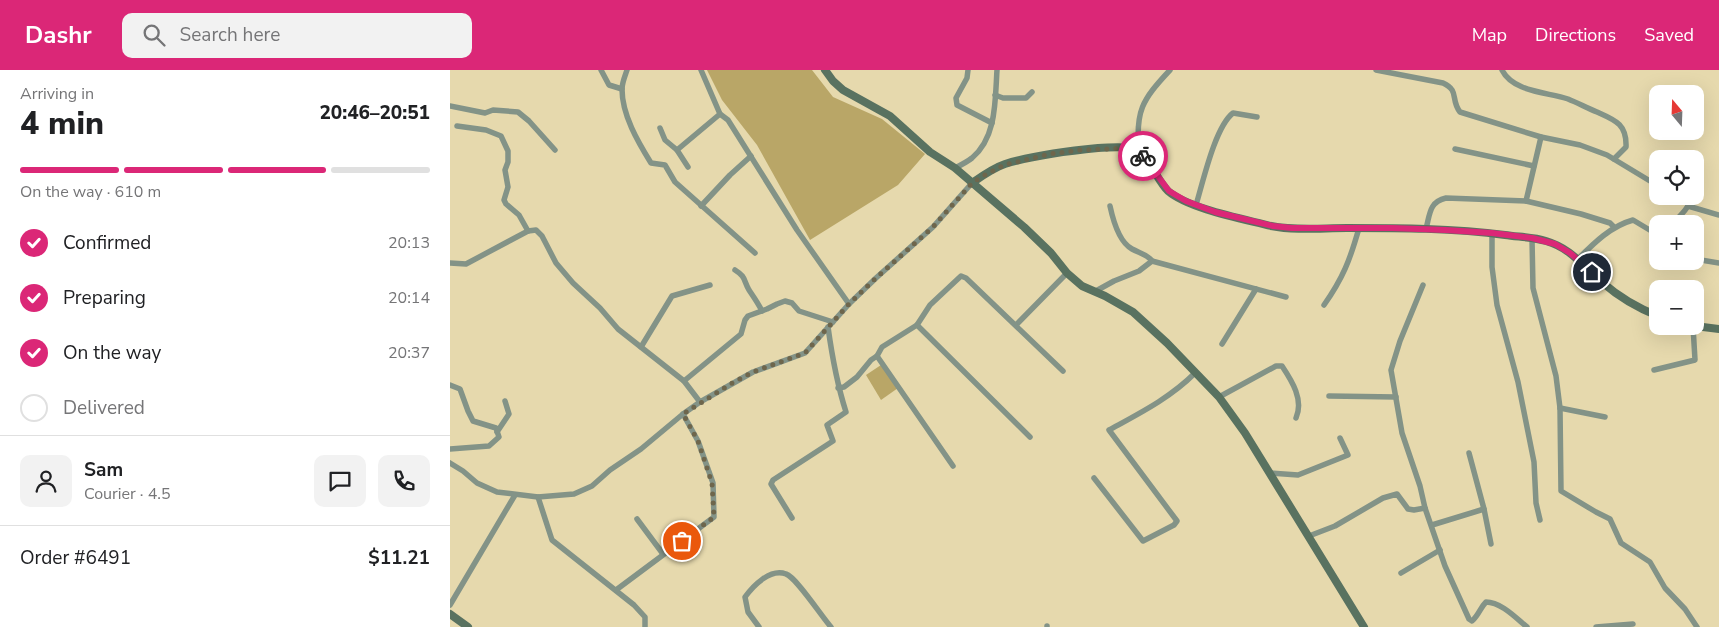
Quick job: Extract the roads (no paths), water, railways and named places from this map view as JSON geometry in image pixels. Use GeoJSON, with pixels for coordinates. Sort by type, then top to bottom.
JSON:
{"type":"FeatureCollection","features":[{"type":"Feature","properties":{"kind":"street"},"geometry":{"type":"LineString","coordinates":[[601,70],[609,85],[622,89]]}},
{"type":"Feature","properties":{"kind":"street"},"geometry":{"type":"LineString","coordinates":[[626,70],[622,89],[632,130],[651,163],[665,165],[675,182],[755,253]]}},
{"type":"Feature","properties":{"kind":"street"},"geometry":{"type":"LineString","coordinates":[[702,70],[720,114],[728,120],[797,230],[849,304]]}},
{"type":"Feature","properties":{"kind":"street"},"geometry":{"type":"LineString","coordinates":[[825,70],[843,90],[890,116],[930,152],[955,168],[1024,227],[1051,253],[1067,273],[1082,286],[1133,312],[1219,397],[1245,433],[1364,627]]}},
{"type":"Feature","properties":{"kind":"street"},"geometry":{"type":"LineString","coordinates":[[968,70],[967,78],[956,98],[957,105],[992,123]]}},
{"type":"Feature","properties":{"kind":"street"},"geometry":{"type":"LineString","coordinates":[[955,168],[971,160],[988,138],[992,123],[997,70]]}},
{"type":"Feature","properties":{"kind":"street"},"geometry":{"type":"LineString","coordinates":[[1139,153],[1137,131],[1139,113],[1149,93],[1170,70]]}},
{"type":"Feature","properties":{"kind":"street"},"geometry":{"type":"LineString","coordinates":[[1376,70],[1443,83],[1451,87],[1454,92],[1456,106],[1460,112],[1541,137],[1580,145],[1614,159],[1649,180]]}},
{"type":"Feature","properties":{"kind":"street"},"geometry":{"type":"LineString","coordinates":[[1502,70],[1514,84],[1568,99],[1615,120],[1623,128],[1627,138],[1626,147],[1614,159]]}},
{"type":"Feature","properties":{"kind":"street"},"geometry":{"type":"LineString","coordinates":[[995,95],[1003,98],[1026,98],[1032,92]]}},
{"type":"Feature","properties":{"kind":"street"},"geometry":{"type":"LineString","coordinates":[[450,106],[485,113],[493,110],[518,112],[529,121],[555,150]]}},
{"type":"Feature","properties":{"kind":"street"},"geometry":{"type":"LineString","coordinates":[[1196,205],[1215,143],[1228,116],[1233,113],[1257,117]]}},
{"type":"Feature","properties":{"kind":"street"},"geometry":{"type":"LineString","coordinates":[[677,150],[720,114]]}},
{"type":"Feature","properties":{"kind":"street"},"geometry":{"type":"LineString","coordinates":[[457,126],[486,130],[501,136],[508,151],[508,162],[505,170],[508,187],[504,200],[519,215],[528,231]]}},
{"type":"Feature","properties":{"kind":"street"},"geometry":{"type":"LineString","coordinates":[[660,128],[665,140],[677,150],[688,167]]}},
{"type":"Feature","properties":{"kind":"street"},"geometry":{"type":"LineString","coordinates":[[1526,201],[1541,137]]}},
{"type":"Feature","properties":{"kind":"street"},"geometry":{"type":"LineString","coordinates":[[450,463],[484,486],[497,492],[515,495],[538,498],[574,494],[592,486],[610,470],[641,449],[700,402],[753,372],[805,353],[849,304],[933,227],[972,183],[1004,165],[1050,154],[1115,147],[1130,148],[1147,161],[1169,191],[1186,201],[1215,212],[1273,226],[1292,228],[1426,229],[1492,233],[1532,238],[1555,244],[1578,259],[1610,289],[1649,312]]}},
{"type":"Feature","properties":{"kind":"street"},"geometry":{"type":"LineString","coordinates":[[1455,149],[1534,166]]}},
{"type":"Feature","properties":{"kind":"street"},"geometry":{"type":"LineString","coordinates":[[701,206],[751,156]]}},
{"type":"Feature","properties":{"kind":"street"},"geometry":{"type":"LineString","coordinates":[[1426,229],[1432,205],[1438,200],[1446,198],[1526,201],[1581,214],[1610,223],[1614,227]]}},
{"type":"Feature","properties":{"kind":"street"},"geometry":{"type":"LineString","coordinates":[[1110,206],[1116,229],[1129,248],[1144,254],[1152,261],[1286,297]]}},
{"type":"Feature","properties":{"kind":"street"},"geometry":{"type":"LineString","coordinates":[[1680,215],[1688,206],[1719,215]]}},
{"type":"Feature","properties":{"kind":"street"},"geometry":{"type":"LineString","coordinates":[[1578,259],[1614,227],[1623,223],[1633,220],[1649,230]]}},
{"type":"Feature","properties":{"kind":"street"},"geometry":{"type":"LineString","coordinates":[[1324,305],[1341,280],[1353,252],[1359,228]]}},
{"type":"Feature","properties":{"kind":"street"},"geometry":{"type":"LineString","coordinates":[[450,263],[466,264],[528,231],[536,230],[542,236],[556,263],[573,283],[600,308],[618,329],[684,381],[700,402]]}},
{"type":"Feature","properties":{"kind":"street"},"geometry":{"type":"LineString","coordinates":[[1492,233],[1492,267],[1497,305],[1518,382],[1534,462],[1536,503],[1540,520]]}},
{"type":"Feature","properties":{"kind":"street"},"geometry":{"type":"LineString","coordinates":[[1532,238],[1533,288],[1556,376],[1560,408],[1560,491],[1610,519],[1621,543],[1650,562],[1664,588],[1685,609],[1697,627]]}},
{"type":"Feature","properties":{"kind":"street"},"geometry":{"type":"LineString","coordinates":[[1704,260],[1719,263]]}},
{"type":"Feature","properties":{"kind":"street"},"geometry":{"type":"LineString","coordinates":[[1094,292],[1114,281],[1139,271],[1152,261]]}},
{"type":"Feature","properties":{"kind":"street"},"geometry":{"type":"LineString","coordinates":[[734,270],[744,276],[750,291],[753,293],[762,311]]}},
{"type":"Feature","properties":{"kind":"street"},"geometry":{"type":"LineString","coordinates":[[1016,325],[1067,273]]}},
{"type":"Feature","properties":{"kind":"street"},"geometry":{"type":"LineString","coordinates":[[838,388],[844,387],[857,377],[870,360],[877,356],[882,347],[917,325],[930,305],[961,276],[966,278],[1063,371]]}},
{"type":"Feature","properties":{"kind":"street"},"geometry":{"type":"LineString","coordinates":[[641,347],[672,296],[710,285]]}},
{"type":"Feature","properties":{"kind":"street"},"geometry":{"type":"LineString","coordinates":[[1423,285],[1400,341],[1391,370],[1402,434],[1445,566],[1469,620],[1472,621],[1478,616],[1486,602],[1492,602],[1506,610],[1527,627]]}},
{"type":"Feature","properties":{"kind":"street"},"geometry":{"type":"LineString","coordinates":[[1222,344],[1256,289]]}},
{"type":"Feature","properties":{"kind":"street"},"geometry":{"type":"LineString","coordinates":[[684,381],[740,334],[748,316],[785,301],[792,303],[799,311],[833,322]]}},
{"type":"Feature","properties":{"kind":"street"},"geometry":{"type":"LineString","coordinates":[[917,325],[1030,437]]}},
{"type":"Feature","properties":{"kind":"street"},"geometry":{"type":"LineString","coordinates":[[792,518],[771,484],[773,480],[833,441],[828,425],[846,412],[832,360],[828,327]]}},
{"type":"Feature","properties":{"kind":"street"},"geometry":{"type":"LineString","coordinates":[[1704,327],[1719,329]]}},
{"type":"Feature","properties":{"kind":"street"},"geometry":{"type":"LineString","coordinates":[[1654,370],[1695,360],[1694,335]]}},
{"type":"Feature","properties":{"kind":"street"},"geometry":{"type":"LineString","coordinates":[[877,356],[953,466]]}},
{"type":"Feature","properties":{"kind":"street"},"geometry":{"type":"LineString","coordinates":[[1219,397],[1276,366],[1282,366],[1296,390],[1300,410],[1296,418]]}},
{"type":"Feature","properties":{"kind":"street"},"geometry":{"type":"LineString","coordinates":[[1094,478],[1143,541],[1174,525],[1177,521],[1110,430],[1162,401],[1181,387],[1195,373]]}},
{"type":"Feature","properties":{"kind":"street"},"geometry":{"type":"LineString","coordinates":[[450,386],[460,389],[473,421],[496,428],[499,437],[489,446],[450,449]]}},
{"type":"Feature","properties":{"kind":"street"},"geometry":{"type":"LineString","coordinates":[[1328,396],[1396,396]]}},
{"type":"Feature","properties":{"kind":"street"},"geometry":{"type":"LineString","coordinates":[[497,432],[509,414],[505,401]]}},
{"type":"Feature","properties":{"kind":"street"},"geometry":{"type":"LineString","coordinates":[[1560,408],[1605,417]]}},
{"type":"Feature","properties":{"kind":"street"},"geometry":{"type":"LineString","coordinates":[[616,590],[714,517],[712,483],[698,441],[683,414]]}},
{"type":"Feature","properties":{"kind":"street"},"geometry":{"type":"LineString","coordinates":[[1269,473],[1298,475],[1348,455],[1340,438]]}},
{"type":"Feature","properties":{"kind":"street"},"geometry":{"type":"LineString","coordinates":[[1470,453],[1491,544]]}},
{"type":"Feature","properties":{"kind":"street"},"geometry":{"type":"LineString","coordinates":[[1309,536],[1335,526],[1383,498],[1397,494],[1408,509],[1425,508]]}},
{"type":"Feature","properties":{"kind":"street"},"geometry":{"type":"LineString","coordinates":[[450,606],[515,495]]}},
{"type":"Feature","properties":{"kind":"street"},"geometry":{"type":"LineString","coordinates":[[538,498],[552,540],[646,616],[644,627]]}},
{"type":"Feature","properties":{"kind":"street"},"geometry":{"type":"LineString","coordinates":[[1432,525],[1484,509]]}},
{"type":"Feature","properties":{"kind":"street"},"geometry":{"type":"LineString","coordinates":[[637,519],[664,554]]}},
{"type":"Feature","properties":{"kind":"street"},"geometry":{"type":"LineString","coordinates":[[1402,572],[1440,550]]}},
{"type":"Feature","properties":{"kind":"street"},"geometry":{"type":"LineString","coordinates":[[759,627],[748,612],[745,597],[759,582],[777,573],[787,574],[795,580],[831,627]]}},
{"type":"Feature","properties":{"kind":"street"},"geometry":{"type":"LineString","coordinates":[[450,614],[468,627]]}},
{"type":"Feature","properties":{"kind":"street"},"geometry":{"type":"LineString","coordinates":[[1596,627],[1633,624]]}}]}
